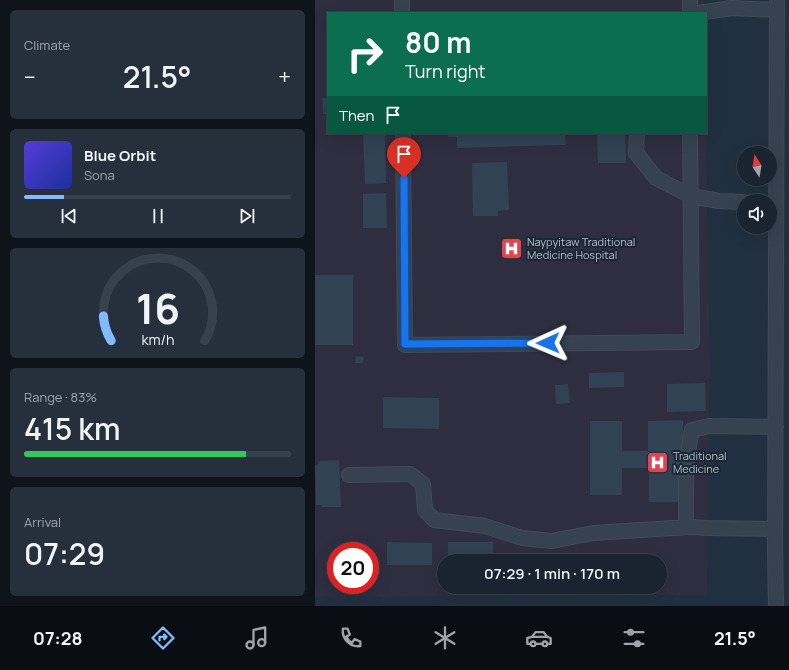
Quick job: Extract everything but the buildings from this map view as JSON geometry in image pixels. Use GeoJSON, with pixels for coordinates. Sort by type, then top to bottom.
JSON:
{"type":"FeatureCollection","features":[{"type":"Feature","properties":{"kind":"street"},"geometry":{"type":"LineString","coordinates":[[402,0],[402,12]]}},
{"type":"Feature","properties":{"kind":"street"},"geometry":{"type":"LineString","coordinates":[[689,0],[690,12]]}},
{"type":"Feature","properties":{"kind":"street"},"geometry":{"type":"LineString","coordinates":[[705,12],[732,8],[777,5],[773,194]]}},
{"type":"Feature","properties":{"kind":"street"},"geometry":{"type":"LineString","coordinates":[[403,134],[405,344],[692,342],[691,134]]}},
{"type":"Feature","properties":{"kind":"street"},"geometry":{"type":"LineString","coordinates":[[637,134],[636,153],[656,178],[691,196],[719,201],[737,202]]}},
{"type":"Feature","properties":{"kind":"street"},"geometry":{"type":"LineString","coordinates":[[773,234],[776,606]]}},
{"type":"Feature","properties":{"kind":"street"},"geometry":{"type":"LineString","coordinates":[[689,527],[686,520],[686,469],[687,451],[692,430],[709,426],[775,427]]}},
{"type":"Feature","properties":{"kind":"street"},"geometry":{"type":"LineString","coordinates":[[349,475],[410,474],[423,484],[425,510],[434,520],[485,526],[522,538],[552,541],[593,533],[689,527],[775,530]]}},
{"type":"Feature","properties":{"kind":"shaded area"},"geometry":{"type":"Polygon","coordinates":[[[315,0],[704,0],[704,12],[327,12],[327,134],[706,134],[710,364],[707,595],[315,597],[315,0]]]}},
{"type":"Feature","properties":{"kind":"place","name":"Naypyitaw Traditional Medicine Hospital"},"geometry":{"type":"Point","coordinates":[512,248]}},
{"type":"Feature","properties":{"kind":"place","name":"Traditional Medicine"},"geometry":{"type":"Point","coordinates":[657,462]}},
{"type":"Feature","properties":{"kind":"route"},"geometry":{"type":"LineString","coordinates":[[404,178],[405,344],[548,343]]}}]}
